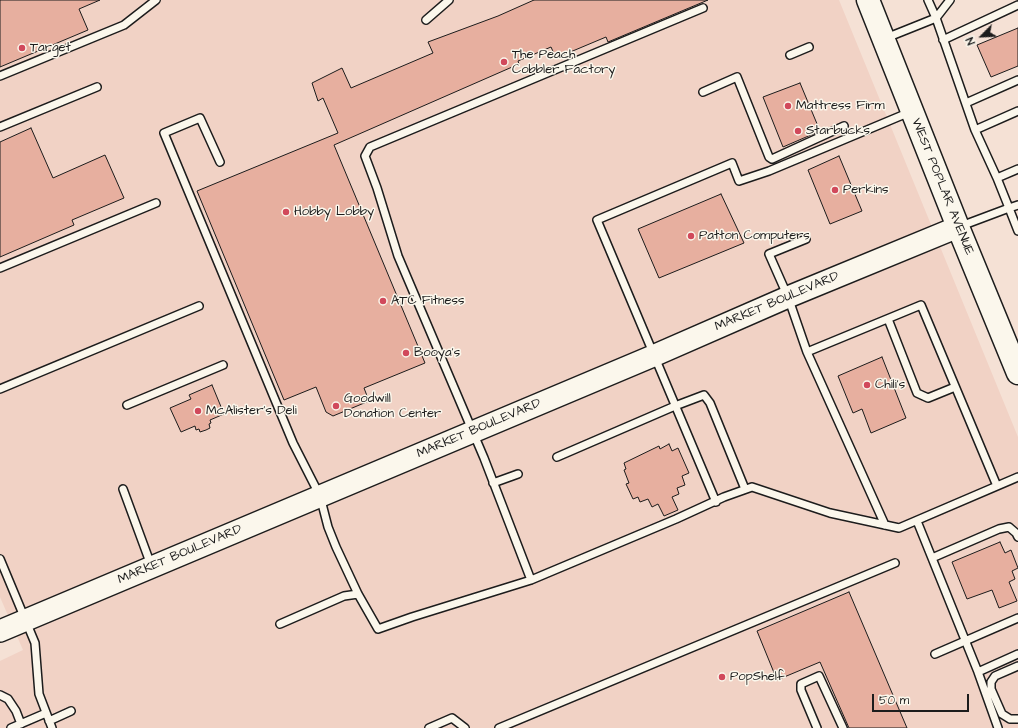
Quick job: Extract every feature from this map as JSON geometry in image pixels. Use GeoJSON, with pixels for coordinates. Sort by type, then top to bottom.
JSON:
{"type":"FeatureCollection","features":[{"type":"Feature","properties":{"kind":"main road","name":"WEST POPLAR AVENUE"},"geometry":{"type":"LineString","coordinates":[[868,0],[958,227],[1017,368]]}},
{"type":"Feature","properties":{"kind":"street","name":"MARKET BOULEVARD"},"geometry":{"type":"LineString","coordinates":[[0,630],[654,356],[788,297],[958,227]]}},
{"type":"Feature","properties":{"kind":"lane"},"geometry":{"type":"LineString","coordinates":[[0,76],[124,25],[156,0]]}},
{"type":"Feature","properties":{"kind":"lane"},"geometry":{"type":"LineString","coordinates":[[426,20],[449,0]]}},
{"type":"Feature","properties":{"kind":"lane"},"geometry":{"type":"LineString","coordinates":[[928,0],[936,18],[975,130],[998,178],[1018,231]]}},
{"type":"Feature","properties":{"kind":"lane"},"geometry":{"type":"LineString","coordinates":[[884,39],[936,18],[950,0]]}},
{"type":"Feature","properties":{"kind":"lane"},"geometry":{"type":"LineString","coordinates":[[943,40],[1018,5]]}},
{"type":"Feature","properties":{"kind":"lane"},"geometry":{"type":"LineString","coordinates":[[531,580],[493,483],[398,256],[365,156],[370,147],[703,8]]}},
{"type":"Feature","properties":{"kind":"lane"},"geometry":{"type":"LineString","coordinates":[[790,55],[809,47]]}},
{"type":"Feature","properties":{"kind":"lane"},"geometry":{"type":"LineString","coordinates":[[703,92],[737,77],[769,157],[772,159],[844,126]]}},
{"type":"Feature","properties":{"kind":"lane"},"geometry":{"type":"LineString","coordinates":[[966,103],[1018,80]]}},
{"type":"Feature","properties":{"kind":"lane"},"geometry":{"type":"LineString","coordinates":[[0,127],[97,87]]}},
{"type":"Feature","properties":{"kind":"lane"},"geometry":{"type":"LineString","coordinates":[[975,130],[1018,111]]}},
{"type":"Feature","properties":{"kind":"lane"},"geometry":{"type":"LineString","coordinates":[[716,502],[596,220],[732,163],[739,181],[768,172],[912,112]]}},
{"type":"Feature","properties":{"kind":"lane"},"geometry":{"type":"LineString","coordinates":[[220,162],[200,118],[164,134],[293,442],[320,496],[328,527],[336,547],[358,594],[378,629],[412,616],[531,580],[752,487],[830,513],[899,528],[1018,477]]}},
{"type":"Feature","properties":{"kind":"lane"},"geometry":{"type":"LineString","coordinates":[[998,178],[1018,169]]}},
{"type":"Feature","properties":{"kind":"lane"},"geometry":{"type":"LineString","coordinates":[[0,268],[156,203]]}},
{"type":"Feature","properties":{"kind":"lane"},"geometry":{"type":"LineString","coordinates":[[958,227],[1018,205]]}},
{"type":"Feature","properties":{"kind":"lane"},"geometry":{"type":"LineString","coordinates":[[806,239],[769,254],[788,297],[807,352],[886,525]]}},
{"type":"Feature","properties":{"kind":"lane"},"geometry":{"type":"LineString","coordinates":[[807,352],[921,305],[997,486]]}},
{"type":"Feature","properties":{"kind":"lane"},"geometry":{"type":"LineString","coordinates":[[0,389],[199,306]]}},
{"type":"Feature","properties":{"kind":"lane"},"geometry":{"type":"LineString","coordinates":[[888,319],[917,393],[928,398],[955,387]]}},
{"type":"Feature","properties":{"kind":"lane"},"geometry":{"type":"LineString","coordinates":[[127,405],[223,365]]}},
{"type":"Feature","properties":{"kind":"lane"},"geometry":{"type":"LineString","coordinates":[[557,457],[704,395],[710,403],[745,489]]}},
{"type":"Feature","properties":{"kind":"lane"},"geometry":{"type":"LineString","coordinates":[[493,483],[518,474]]}},
{"type":"Feature","properties":{"kind":"lane"},"geometry":{"type":"LineString","coordinates":[[124,489],[152,567]]}},
{"type":"Feature","properties":{"kind":"lane"},"geometry":{"type":"LineString","coordinates":[[917,521],[978,672],[998,728]]}},
{"type":"Feature","properties":{"kind":"lane"},"geometry":{"type":"LineString","coordinates":[[932,558],[998,529],[1009,528],[1016,533],[1018,537]]}},
{"type":"Feature","properties":{"kind":"lane"},"geometry":{"type":"LineString","coordinates":[[0,559],[35,643],[39,694],[51,725],[71,712]]}},
{"type":"Feature","properties":{"kind":"lane"},"geometry":{"type":"LineString","coordinates":[[498,728],[895,563]]}},
{"type":"Feature","properties":{"kind":"lane"},"geometry":{"type":"LineString","coordinates":[[280,624],[344,596],[358,594]]}},
{"type":"Feature","properties":{"kind":"lane"},"geometry":{"type":"LineString","coordinates":[[935,654],[1018,618]]}},
{"type":"Feature","properties":{"kind":"lane"},"geometry":{"type":"LineString","coordinates":[[978,672],[1018,654]]}},
{"type":"Feature","properties":{"kind":"lane"},"geometry":{"type":"LineString","coordinates":[[1018,666],[995,676],[991,682],[991,689],[1002,714],[1010,719],[1018,719]]}},
{"type":"Feature","properties":{"kind":"lane"},"geometry":{"type":"LineString","coordinates":[[817,728],[801,690],[801,684],[819,676],[843,728]]}},
{"type":"Feature","properties":{"kind":"lane"},"geometry":{"type":"LineString","coordinates":[[0,695],[8,699],[16,711],[21,724]]}},
{"type":"Feature","properties":{"kind":"lane"},"geometry":{"type":"LineString","coordinates":[[11,728],[46,713]]}},
{"type":"Feature","properties":{"kind":"lane"},"geometry":{"type":"LineString","coordinates":[[429,728],[452,718],[465,728]]}},
{"type":"Feature","properties":{"kind":"lane"},"geometry":{"type":"LineString","coordinates":[[29,720],[32,728]]}},
{"type":"Feature","properties":{"kind":"shaded area"},"geometry":{"type":"Polygon","coordinates":[[[0,0],[839,0],[1018,437],[1018,728],[0,728],[0,661],[23,650],[0,597],[0,0]]]}},
{"type":"Feature","properties":{"kind":"building","name":"Target"},"geometry":{"type":"Polygon","coordinates":[[[0,0],[100,0],[79,9],[88,30],[0,67],[0,0]]]}},
{"type":"Feature","properties":{"kind":"building"},"geometry":{"type":"Polygon","coordinates":[[[534,0],[708,0],[608,42],[606,37],[556,58],[551,47],[518,61],[519,64],[334,145],[425,363],[364,388],[369,401],[333,416],[326,412],[316,387],[284,400],[197,191],[338,133],[323,98],[318,101],[312,83],[342,68],[351,88],[433,53],[428,42],[498,16],[534,0]]]}},
{"type":"Feature","properties":{"kind":"building"},"geometry":{"type":"Polygon","coordinates":[[[1018,28],[1018,66],[991,77],[977,45],[1018,28]]]}},
{"type":"Feature","properties":{"kind":"building","name":"Mattress Firm"},"geometry":{"type":"Polygon","coordinates":[[[800,83],[820,131],[783,147],[763,97],[800,83]]]}},
{"type":"Feature","properties":{"kind":"building"},"geometry":{"type":"Polygon","coordinates":[[[31,128],[53,178],[105,155],[124,198],[72,220],[74,225],[0,257],[0,142],[31,128]]]}},
{"type":"Feature","properties":{"kind":"building","name":"Perkins"},"geometry":{"type":"Polygon","coordinates":[[[839,156],[862,211],[830,224],[808,170],[839,156]]]}},
{"type":"Feature","properties":{"kind":"building","name":"Patton Computers"},"geometry":{"type":"Polygon","coordinates":[[[721,194],[744,243],[659,278],[638,229],[721,194]]]}},
{"type":"Feature","properties":{"kind":"building","name":"Chili's"},"geometry":{"type":"Polygon","coordinates":[[[882,357],[906,418],[871,433],[862,409],[853,413],[838,376],[882,357]]]}},
{"type":"Feature","properties":{"kind":"building","name":"McAlister's Deli"},"geometry":{"type":"Polygon","coordinates":[[[212,385],[224,414],[210,420],[210,428],[206,430],[200,432],[199,429],[196,430],[195,426],[181,432],[170,408],[191,399],[189,395],[212,385]]]}},
{"type":"Feature","properties":{"kind":"building"},"geometry":{"type":"Polygon","coordinates":[[[669,444],[672,451],[678,448],[689,473],[682,476],[685,485],[677,488],[679,494],[672,497],[678,510],[664,516],[658,504],[652,507],[648,499],[640,502],[638,497],[633,499],[626,484],[629,483],[624,470],[626,469],[624,463],[659,446],[660,449],[669,444]]]}},
{"type":"Feature","properties":{"kind":"building"},"geometry":{"type":"Polygon","coordinates":[[[1000,542],[1005,553],[1011,550],[1018,568],[1012,571],[1015,579],[1009,582],[1017,601],[999,608],[992,590],[967,599],[952,562],[1000,542]]]}},
{"type":"Feature","properties":{"kind":"building"},"geometry":{"type":"Polygon","coordinates":[[[849,592],[907,728],[849,728],[820,662],[777,680],[757,631],[849,592]]]}},
{"type":"Feature","properties":{"kind":"place","name":"Target"},"geometry":{"type":"Point","coordinates":[22,48]}},
{"type":"Feature","properties":{"kind":"place","name":"The Peach Cobbler Factory"},"geometry":{"type":"Point","coordinates":[504,62]}},
{"type":"Feature","properties":{"kind":"place","name":"Mattress Firm"},"geometry":{"type":"Point","coordinates":[788,106]}},
{"type":"Feature","properties":{"kind":"place","name":"Starbucks"},"geometry":{"type":"Point","coordinates":[798,131]}},
{"type":"Feature","properties":{"kind":"place","name":"Perkins"},"geometry":{"type":"Point","coordinates":[835,190]}},
{"type":"Feature","properties":{"kind":"place","name":"Hobby Lobby"},"geometry":{"type":"Point","coordinates":[286,212]}},
{"type":"Feature","properties":{"kind":"place","name":"Patton Computers"},"geometry":{"type":"Point","coordinates":[691,236]}},
{"type":"Feature","properties":{"kind":"place","name":"ATC Fitness"},"geometry":{"type":"Point","coordinates":[383,301]}},
{"type":"Feature","properties":{"kind":"place","name":"Booya's"},"geometry":{"type":"Point","coordinates":[406,353]}},
{"type":"Feature","properties":{"kind":"place","name":"Chili's"},"geometry":{"type":"Point","coordinates":[867,385]}},
{"type":"Feature","properties":{"kind":"place","name":"Goodwill Donation Center"},"geometry":{"type":"Point","coordinates":[336,406]}},
{"type":"Feature","properties":{"kind":"place","name":"McAlister's Deli"},"geometry":{"type":"Point","coordinates":[198,411]}},
{"type":"Feature","properties":{"kind":"place","name":"PopShelf"},"geometry":{"type":"Point","coordinates":[722,677]}}]}
